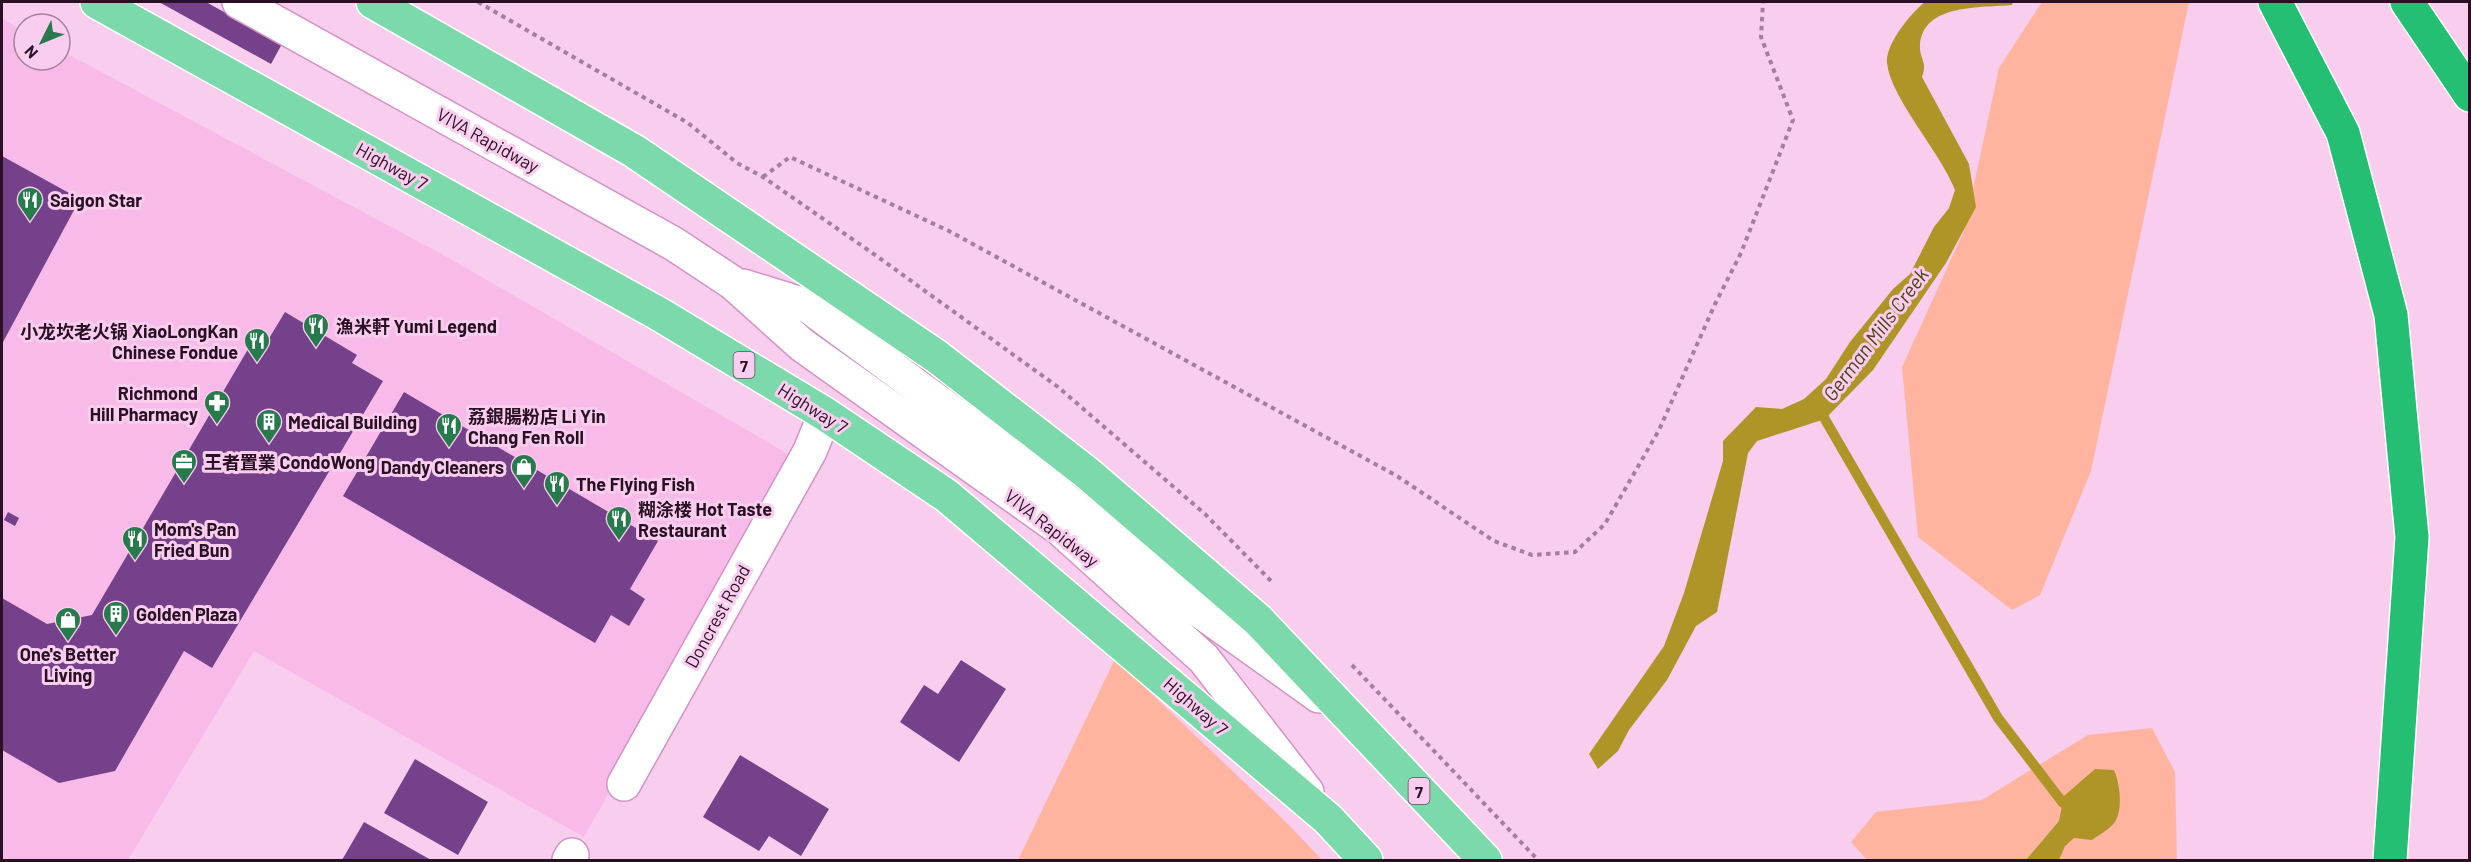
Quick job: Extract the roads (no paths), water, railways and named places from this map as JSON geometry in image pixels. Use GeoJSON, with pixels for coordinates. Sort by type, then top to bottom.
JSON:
{"type":"FeatureCollection","features":[{"type":"Feature","properties":{"kind":"highway"},"geometry":{"type":"LineString","coordinates":[[2274,2],[2343,133],[2391,315],[2412,537],[2390,861]]}},
{"type":"Feature","properties":{"kind":"highway"},"geometry":{"type":"LineString","coordinates":[[2407,2],[2469,95]]}},
{"type":"Feature","properties":{"kind":"main road","name":"Highway 7"},"geometry":{"type":"LineString","coordinates":[[97,2],[659,314],[825,414],[947,496],[1328,819],[1366,861]]}},
{"type":"Feature","properties":{"kind":"main road","name":"7"},"geometry":{"type":"LineString","coordinates":[[373,2],[634,151],[936,356],[1087,473],[1258,620],[1485,861]]}},
{"type":"Feature","properties":{"kind":"street","name":"VIVA Rapidway"},"geometry":{"type":"LineString","coordinates":[[239,2],[674,244],[733,283],[802,345],[1059,528],[1204,658],[1328,819]]}},
{"type":"Feature","properties":{"kind":"street","name":"VIVA Rapidway"},"geometry":{"type":"LineString","coordinates":[[733,283],[808,306],[1017,460],[1189,603],[1354,721]]}},
{"type":"Feature","properties":{"kind":"street","name":"Doncrest Road"},"geometry":{"type":"LineString","coordinates":[[624,784],[810,451],[825,414]]}},
{"type":"Feature","properties":{"kind":"water","name":"German Mills Creek"},"geometry":{"type":"Polygon","coordinates":[[[1925,2],[2013,2],[2012,5],[1956,10],[1943,15],[1931,21],[1924,31],[1920,45],[1924,64],[1922,77],[1969,164],[1976,207],[1946,263],[1873,370],[1825,419],[1757,441],[1748,453],[1717,612],[1696,626],[1667,680],[1629,730],[1618,751],[1598,769],[1589,754],[1664,646],[1684,593],[1723,461],[1723,441],[1756,407],[1782,409],[1804,399],[1826,379],[1850,342],[1893,289],[1910,274],[1934,227],[1949,208],[1955,190],[1939,159],[1897,93],[1887,63],[1890,47],[1895,38],[1913,13],[1925,2]]]}},
{"type":"Feature","properties":{"kind":"water"},"geometry":{"type":"Polygon","coordinates":[[[2095,769],[2114,770],[2116,775],[2120,803],[2115,822],[2092,840],[2074,838],[2065,846],[2059,860],[2026,860],[2059,821],[2064,796],[2095,769]]]}},
{"type":"Feature","properties":{"kind":"waterway"},"geometry":{"type":"LineString","coordinates":[[1819,409],[1998,718],[2063,803]]}},
{"type":"Feature","properties":{"kind":"place","name":"Saigon Star"},"geometry":{"type":"Point","coordinates":[30,223]}},
{"type":"Feature","properties":{"kind":"place","name":"漁米軒 Yumi Legend"},"geometry":{"type":"Point","coordinates":[316,349]}},
{"type":"Feature","properties":{"kind":"place","name":"小龙坎老火锅 XiaoLongKan Chinese Fondue"},"geometry":{"type":"Point","coordinates":[257,364]}},
{"type":"Feature","properties":{"kind":"place","name":"Richmond Hill Pharmacy"},"geometry":{"type":"Point","coordinates":[217,426]}},
{"type":"Feature","properties":{"kind":"place","name":"Medical Building"},"geometry":{"type":"Point","coordinates":[269,445]}},
{"type":"Feature","properties":{"kind":"place","name":"荔銀腸粉店 Li Yin Chang Fen Roll"},"geometry":{"type":"Point","coordinates":[449,449]}},
{"type":"Feature","properties":{"kind":"place","name":"王者置業 CondoWong"},"geometry":{"type":"Point","coordinates":[184,485]}},
{"type":"Feature","properties":{"kind":"place","name":"Dandy Cleaners"},"geometry":{"type":"Point","coordinates":[524,490]}},
{"type":"Feature","properties":{"kind":"place","name":"The Flying Fish"},"geometry":{"type":"Point","coordinates":[557,507]}},
{"type":"Feature","properties":{"kind":"place","name":"糊涂楼 Hot Taste Restaurant"},"geometry":{"type":"Point","coordinates":[619,542]}},
{"type":"Feature","properties":{"kind":"place","name":"Mom's Pan Fried Bun"},"geometry":{"type":"Point","coordinates":[135,562]}},
{"type":"Feature","properties":{"kind":"place","name":"Golden Plaza"},"geometry":{"type":"Point","coordinates":[116,637]}},
{"type":"Feature","properties":{"kind":"place","name":"One's Better Living"},"geometry":{"type":"Point","coordinates":[68,643]}}]}
